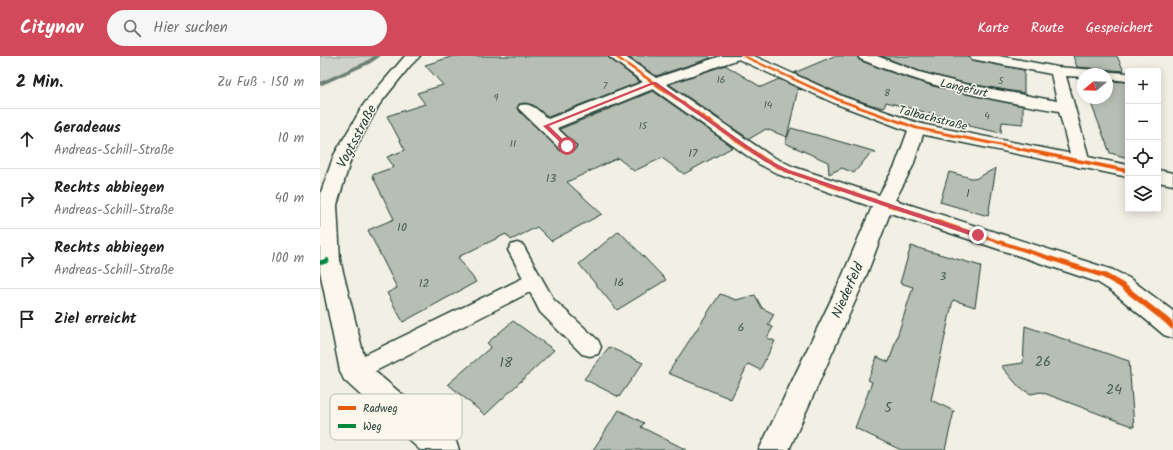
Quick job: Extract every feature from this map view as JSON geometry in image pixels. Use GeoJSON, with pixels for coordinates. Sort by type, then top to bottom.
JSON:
{"type":"FeatureCollection","features":[{"type":"Feature","properties":{"kind":"street","name":"Vogtsstraße"},"geometry":{"type":"LineString","coordinates":[[354,371],[329,260],[327,205],[343,155],[372,104],[405,62],[413,56]]}},
{"type":"Feature","properties":{"kind":"street"},"geometry":{"type":"LineString","coordinates":[[615,56],[765,160],[787,171],[978,235],[1088,269],[1121,285],[1173,327]]}},
{"type":"Feature","properties":{"kind":"street"},"geometry":{"type":"LineString","coordinates":[[546,126],[655,83],[734,56]]}},
{"type":"Feature","properties":{"kind":"street","name":"Talbachstraße"},"geometry":{"type":"LineString","coordinates":[[743,56],[839,100],[918,128],[1125,170]]}},
{"type":"Feature","properties":{"kind":"street","name":"Langefurt"},"geometry":{"type":"LineString","coordinates":[[864,56],[920,78],[1005,97],[1067,107]]}},
{"type":"Feature","properties":{"kind":"street"},"geometry":{"type":"LineString","coordinates":[[977,56],[1057,71],[1077,72]]}},
{"type":"Feature","properties":{"kind":"street"},"geometry":{"type":"LineString","coordinates":[[1057,71],[1082,162]]}},
{"type":"Feature","properties":{"kind":"street"},"geometry":{"type":"LineString","coordinates":[[1113,76],[1125,77]]}},
{"type":"Feature","properties":{"kind":"street"},"geometry":{"type":"LineString","coordinates":[[526,108],[567,146]]}},
{"type":"Feature","properties":{"kind":"street","name":"Niederfeld"},"geometry":{"type":"LineString","coordinates":[[774,450],[853,279],[884,203],[904,166],[918,128]]}},
{"type":"Feature","properties":{"kind":"street"},"geometry":{"type":"LineString","coordinates":[[1161,177],[1173,179]]}},
{"type":"Feature","properties":{"kind":"street"},"geometry":{"type":"LineString","coordinates":[[354,371],[380,394]]}},
{"type":"Feature","properties":{"kind":"street"},"geometry":{"type":"LineString","coordinates":[[431,440],[444,450]]}},
{"type":"Feature","properties":{"kind":"lane"},"geometry":{"type":"LineString","coordinates":[[517,250],[547,306],[590,347]]}},
{"type":"Feature","properties":{"kind":"lane"},"geometry":{"type":"LineString","coordinates":[[354,371],[534,281]]}},
{"type":"Feature","properties":{"kind":"shaded area"},"geometry":{"type":"Polygon","coordinates":[[[320,56],[378,56],[367,63],[320,84],[320,56]]]}},
{"type":"Feature","properties":{"kind":"building"},"geometry":{"type":"Polygon","coordinates":[[[454,56],[607,56],[640,82],[548,117],[533,105],[525,103],[519,104],[517,109],[561,151],[573,151],[577,146],[560,129],[653,91],[733,147],[684,174],[662,158],[634,171],[618,158],[567,182],[602,214],[551,241],[537,227],[511,240],[506,234],[458,257],[476,282],[403,322],[387,293],[397,288],[368,230],[394,219],[372,175],[394,167],[387,157],[405,150],[387,116],[425,104],[417,93],[443,85],[425,65],[454,56]]]}},
{"type":"Feature","properties":{"kind":"building"},"geometry":{"type":"Polygon","coordinates":[[[627,56],[709,56],[711,58],[656,76],[627,56]]]}},
{"type":"Feature","properties":{"kind":"building"},"geometry":{"type":"Polygon","coordinates":[[[834,56],[857,56],[859,60],[884,70],[933,86],[1023,106],[1023,124],[1002,122],[1001,133],[969,126],[970,124],[886,102],[884,108],[845,96],[794,73],[834,56]]]}},
{"type":"Feature","properties":{"kind":"building"},"geometry":{"type":"Polygon","coordinates":[[[881,56],[969,56],[972,60],[1024,70],[1024,93],[964,83],[919,71],[881,56]]]}},
{"type":"Feature","properties":{"kind":"building"},"geometry":{"type":"Polygon","coordinates":[[[1073,56],[1117,56],[1124,71],[1113,70],[1113,68],[1077,67],[1073,56]]]}},
{"type":"Feature","properties":{"kind":"building"},"geometry":{"type":"Polygon","coordinates":[[[725,65],[761,87],[779,79],[802,90],[798,89],[787,137],[766,129],[749,139],[669,84],[725,65]]]}},
{"type":"Feature","properties":{"kind":"building"},"geometry":{"type":"Polygon","coordinates":[[[1113,81],[1125,82],[1125,157],[1110,153],[1091,104],[1113,104],[1113,81]]]}},
{"type":"Feature","properties":{"kind":"building"},"geometry":{"type":"Polygon","coordinates":[[[791,128],[876,152],[869,155],[854,173],[842,168],[829,174],[828,162],[785,143],[791,128]]]}},
{"type":"Feature","properties":{"kind":"building"},"geometry":{"type":"Polygon","coordinates":[[[996,168],[988,216],[940,202],[949,172],[975,179],[996,168]]]}},
{"type":"Feature","properties":{"kind":"building"},"geometry":{"type":"Polygon","coordinates":[[[619,231],[666,280],[617,310],[579,264],[619,231]]]}},
{"type":"Feature","properties":{"kind":"building"},"geometry":{"type":"Polygon","coordinates":[[[911,246],[981,266],[975,307],[953,300],[931,400],[954,411],[945,450],[901,450],[855,428],[872,382],[868,380],[877,357],[889,362],[913,287],[900,283],[911,246]]]}},
{"type":"Feature","properties":{"kind":"building"},"geometry":{"type":"Polygon","coordinates":[[[720,294],[736,300],[755,295],[762,308],[774,314],[768,325],[773,327],[767,338],[775,341],[760,370],[748,364],[731,399],[668,373],[720,294]]]}},
{"type":"Feature","properties":{"kind":"building"},"geometry":{"type":"Polygon","coordinates":[[[513,321],[554,350],[485,415],[462,396],[462,394],[448,384],[491,347],[487,343],[513,321]]]}},
{"type":"Feature","properties":{"kind":"building"},"geometry":{"type":"Polygon","coordinates":[[[1025,326],[1129,361],[1134,427],[1041,392],[1031,394],[1020,388],[1001,366],[1023,363],[1025,326]]]}},
{"type":"Feature","properties":{"kind":"building"},"geometry":{"type":"Polygon","coordinates":[[[609,347],[643,363],[619,397],[584,379],[609,347]]]}},
{"type":"Feature","properties":{"kind":"building"},"geometry":{"type":"Polygon","coordinates":[[[619,410],[644,423],[641,427],[687,450],[593,450],[619,410]]]}},
{"type":"Feature","properties":{"kind":"waterway"},"geometry":{"type":"LineString","coordinates":[[320,84],[367,63],[378,56]]}},
{"type":"Feature","properties":{"kind":"marked path"},"geometry":{"type":"LineString","coordinates":[[320,263],[329,260]]}},
{"type":"Feature","properties":{"kind":"cycle path"},"geometry":{"type":"LineString","coordinates":[[615,56],[765,160],[787,171],[1105,276],[1121,285],[1173,327]]}},
{"type":"Feature","properties":{"kind":"cycle path"},"geometry":{"type":"LineString","coordinates":[[743,56],[839,100],[917,128],[1125,170]]}},
{"type":"Feature","properties":{"kind":"route"},"geometry":{"type":"LineString","coordinates":[[567,146],[546,126],[621,95],[655,83],[765,160],[787,171],[978,235]]}}]}
